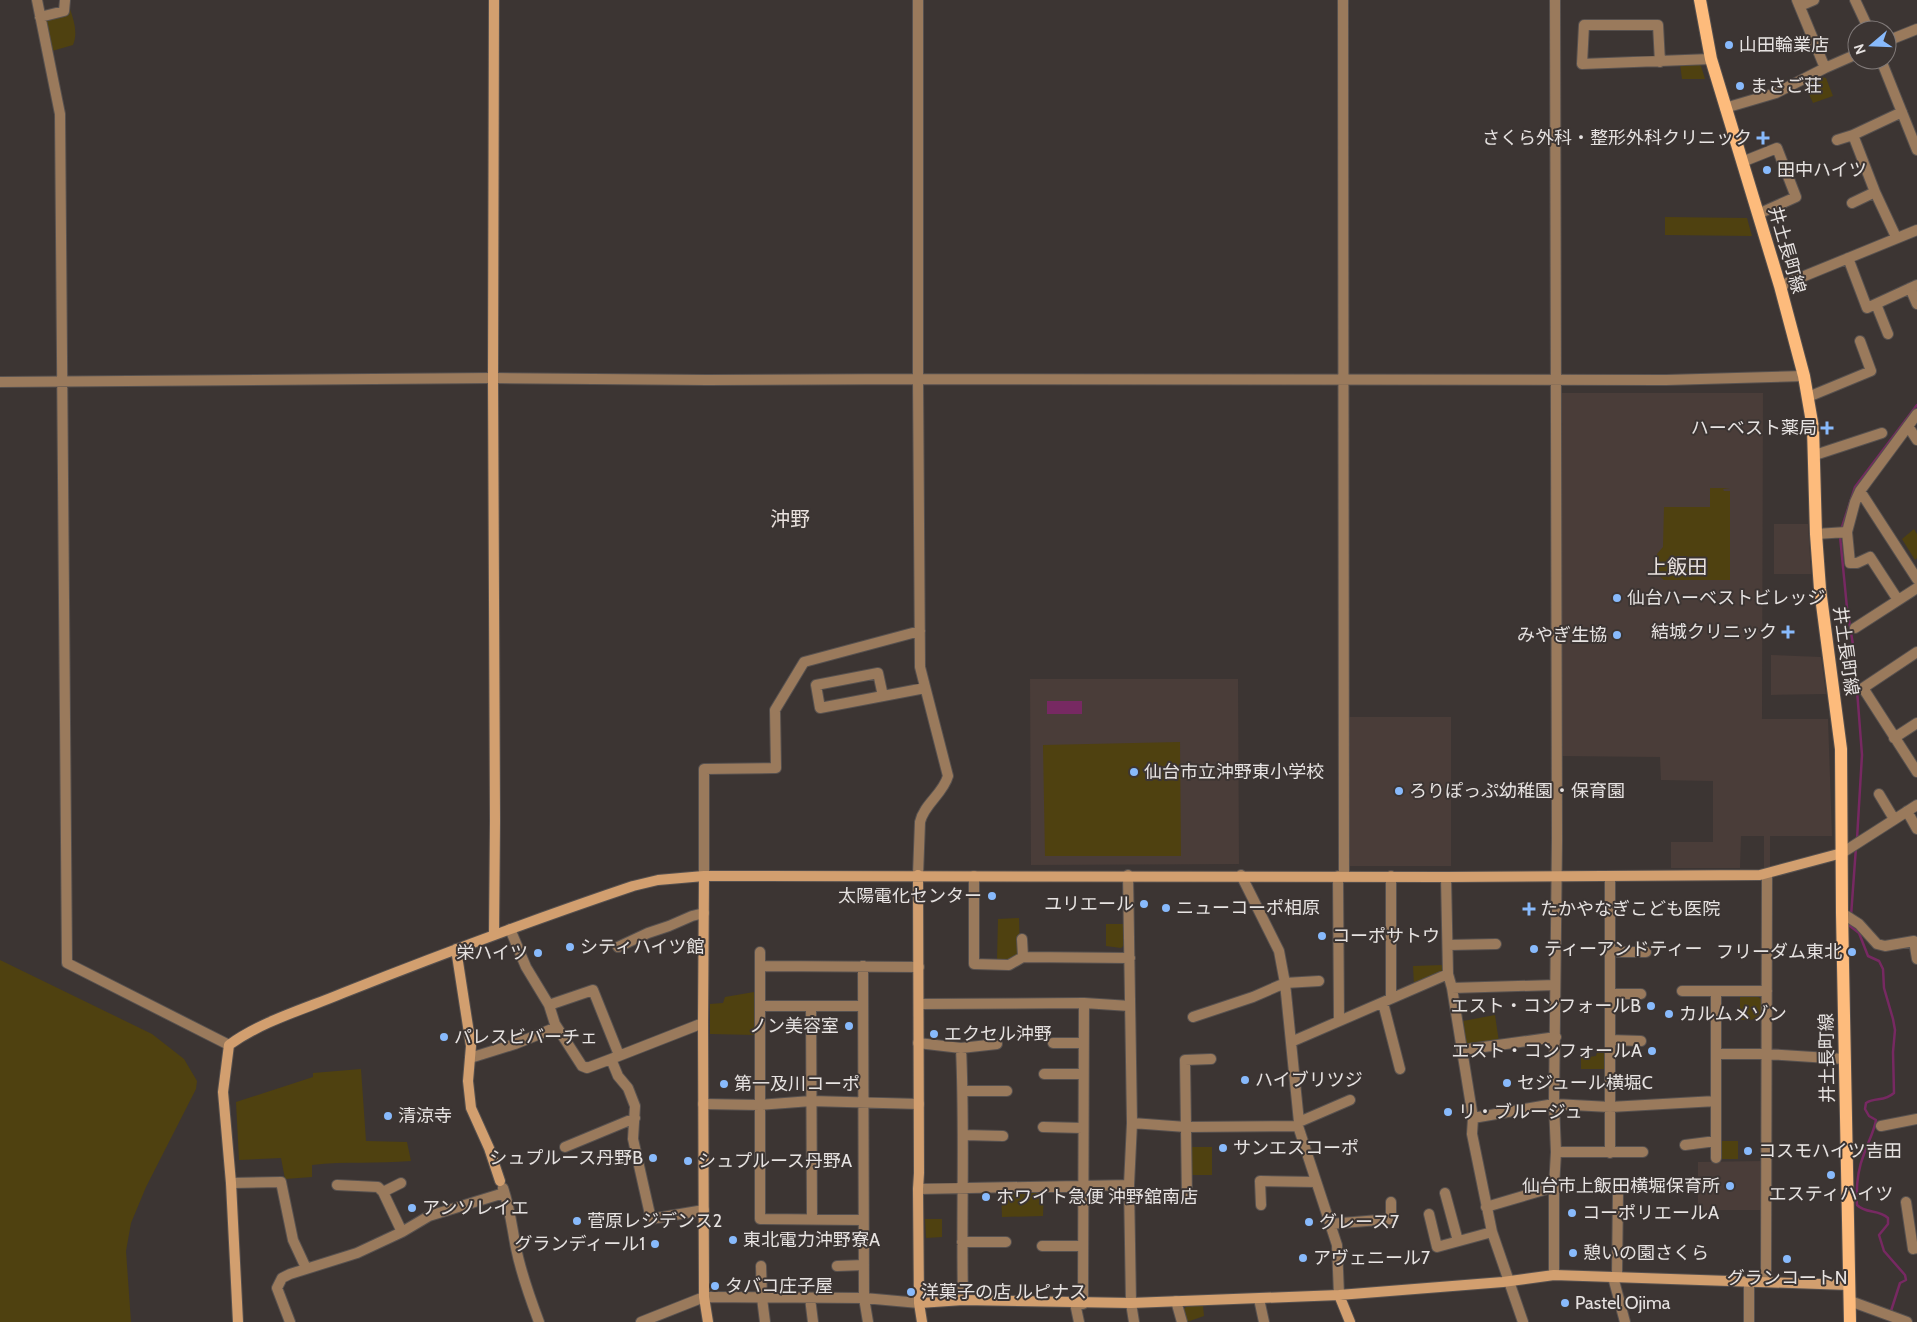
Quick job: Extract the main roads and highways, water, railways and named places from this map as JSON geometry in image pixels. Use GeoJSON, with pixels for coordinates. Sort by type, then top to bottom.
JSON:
{"type":"FeatureCollection","features":[{"type":"Feature","properties":{"kind":"main road","name":"井土長町線"},"geometry":{"type":"LineString","coordinates":[[1700,0],[1711,59],[1780,286],[1804,376],[1815,455],[1816,534],[1820,589],[1841,748],[1844,1059],[1850,1322]]}},
{"type":"Feature","properties":{"kind":"waterway"},"geometry":{"type":"LineString","coordinates":[[1841,530],[1855,487],[1917,405]]}},
{"type":"Feature","properties":{"kind":"waterway"},"geometry":{"type":"LineString","coordinates":[[1840,536],[1847,608],[1854,651],[1862,755],[1857,839]]}},
{"type":"Feature","properties":{"kind":"waterway"},"geometry":{"type":"LineString","coordinates":[[1851,916],[1856,847]]}},
{"type":"Feature","properties":{"kind":"waterway"},"geometry":{"type":"LineString","coordinates":[[1850,922],[1850,926],[1859,933],[1868,956],[1879,961],[1883,969],[1884,988],[1895,1030],[1893,1052],[1894,1093],[1887,1098],[1866,1103],[1865,1109],[1869,1116],[1876,1120],[1860,1166],[1857,1192],[1857,1205],[1864,1210],[1880,1213],[1888,1218],[1888,1224],[1879,1235],[1884,1251],[1905,1275],[1906,1280],[1900,1283],[1890,1314]]}},
{"type":"Feature","properties":{"kind":"place","name":"山田輪業店"},"geometry":{"type":"Point","coordinates":[1729,45]}},
{"type":"Feature","properties":{"kind":"place","name":"まさご荘"},"geometry":{"type":"Point","coordinates":[1740,86]}},
{"type":"Feature","properties":{"kind":"place","name":"さくら外科・整形外科クリニック"},"geometry":{"type":"Point","coordinates":[1763,138]}},
{"type":"Feature","properties":{"kind":"place","name":"田中ハイツ"},"geometry":{"type":"Point","coordinates":[1767,170]}},
{"type":"Feature","properties":{"kind":"place","name":"ハーベスト薬局"},"geometry":{"type":"Point","coordinates":[1827,428]}},
{"type":"Feature","properties":{"kind":"place","name":"仙台ハーベストビレッジ"},"geometry":{"type":"Point","coordinates":[1617,598]}},
{"type":"Feature","properties":{"kind":"place","name":"結城クリニック"},"geometry":{"type":"Point","coordinates":[1788,632]}},
{"type":"Feature","properties":{"kind":"place","name":"みやぎ生協"},"geometry":{"type":"Point","coordinates":[1617,635]}},
{"type":"Feature","properties":{"kind":"place","name":"仙台市立沖野東小学校"},"geometry":{"type":"Point","coordinates":[1134,772]}},
{"type":"Feature","properties":{"kind":"place","name":"ろりぽっぷ幼稚園・保育園"},"geometry":{"type":"Point","coordinates":[1399,791]}},
{"type":"Feature","properties":{"kind":"place","name":"太陽電化センター"},"geometry":{"type":"Point","coordinates":[992,896]}},
{"type":"Feature","properties":{"kind":"place","name":"ユリエール"},"geometry":{"type":"Point","coordinates":[1144,904]}},
{"type":"Feature","properties":{"kind":"place","name":"ニューコーポ相原"},"geometry":{"type":"Point","coordinates":[1166,908]}},
{"type":"Feature","properties":{"kind":"place","name":"たかやなぎこども医院"},"geometry":{"type":"Point","coordinates":[1529,909]}},
{"type":"Feature","properties":{"kind":"place","name":"コーポサトウ"},"geometry":{"type":"Point","coordinates":[1322,936]}},
{"type":"Feature","properties":{"kind":"place","name":"シティハイツ館"},"geometry":{"type":"Point","coordinates":[570,947]}},
{"type":"Feature","properties":{"kind":"place","name":"ティーアンドティー"},"geometry":{"type":"Point","coordinates":[1534,949]}},
{"type":"Feature","properties":{"kind":"place","name":"フリーダム東北"},"geometry":{"type":"Point","coordinates":[1852,952]}},
{"type":"Feature","properties":{"kind":"place","name":"栄ハイツ"},"geometry":{"type":"Point","coordinates":[538,953]}},
{"type":"Feature","properties":{"kind":"place","name":"エスト・コンフォールB"},"geometry":{"type":"Point","coordinates":[1651,1006]}},
{"type":"Feature","properties":{"kind":"place","name":"カルムメゾン"},"geometry":{"type":"Point","coordinates":[1669,1014]}},
{"type":"Feature","properties":{"kind":"place","name":"ノン美容室"},"geometry":{"type":"Point","coordinates":[849,1026]}},
{"type":"Feature","properties":{"kind":"place","name":"エクセル沖野"},"geometry":{"type":"Point","coordinates":[934,1034]}},
{"type":"Feature","properties":{"kind":"place","name":"パレスビバーチェ"},"geometry":{"type":"Point","coordinates":[444,1037]}},
{"type":"Feature","properties":{"kind":"place","name":"エスト・コンフォールA"},"geometry":{"type":"Point","coordinates":[1652,1051]}},
{"type":"Feature","properties":{"kind":"place","name":"ハイブリツジ"},"geometry":{"type":"Point","coordinates":[1245,1080]}},
{"type":"Feature","properties":{"kind":"place","name":"セジュール横堀C"},"geometry":{"type":"Point","coordinates":[1507,1083]}},
{"type":"Feature","properties":{"kind":"place","name":"第一及川コーポ"},"geometry":{"type":"Point","coordinates":[724,1084]}},
{"type":"Feature","properties":{"kind":"place","name":"リ・ブルージュ"},"geometry":{"type":"Point","coordinates":[1448,1112]}},
{"type":"Feature","properties":{"kind":"place","name":"清涼寺"},"geometry":{"type":"Point","coordinates":[388,1116]}},
{"type":"Feature","properties":{"kind":"place","name":"サンエスコーポ"},"geometry":{"type":"Point","coordinates":[1223,1148]}},
{"type":"Feature","properties":{"kind":"place","name":"コスモハイツ吉田"},"geometry":{"type":"Point","coordinates":[1748,1151]}},
{"type":"Feature","properties":{"kind":"place","name":"シュプルース丹野B"},"geometry":{"type":"Point","coordinates":[653,1158]}},
{"type":"Feature","properties":{"kind":"place","name":"シュプルース丹野A"},"geometry":{"type":"Point","coordinates":[688,1161]}},
{"type":"Feature","properties":{"kind":"place","name":"エスティハイツ"},"geometry":{"type":"Point","coordinates":[1831,1175]}},
{"type":"Feature","properties":{"kind":"place","name":"仙台市上飯田横堀保育所"},"geometry":{"type":"Point","coordinates":[1730,1186]}},
{"type":"Feature","properties":{"kind":"place","name":"ホワイト急便 沖野舘南店"},"geometry":{"type":"Point","coordinates":[986,1197]}},
{"type":"Feature","properties":{"kind":"place","name":"アンソレイエ"},"geometry":{"type":"Point","coordinates":[412,1208]}},
{"type":"Feature","properties":{"kind":"place","name":"コーポリエールA"},"geometry":{"type":"Point","coordinates":[1572,1213]}},
{"type":"Feature","properties":{"kind":"place","name":"菅原レジデンス2"},"geometry":{"type":"Point","coordinates":[577,1221]}},
{"type":"Feature","properties":{"kind":"place","name":"グレース7"},"geometry":{"type":"Point","coordinates":[1309,1222]}},
{"type":"Feature","properties":{"kind":"place","name":"東北電力沖野寮A"},"geometry":{"type":"Point","coordinates":[733,1240]}},
{"type":"Feature","properties":{"kind":"place","name":"グランディール1"},"geometry":{"type":"Point","coordinates":[655,1244]}},
{"type":"Feature","properties":{"kind":"place","name":"憩いの園さくら"},"geometry":{"type":"Point","coordinates":[1573,1253]}},
{"type":"Feature","properties":{"kind":"place","name":"アヴェニール7"},"geometry":{"type":"Point","coordinates":[1303,1258]}},
{"type":"Feature","properties":{"kind":"place","name":"グランコートN"},"geometry":{"type":"Point","coordinates":[1787,1259]}},
{"type":"Feature","properties":{"kind":"place","name":"タバコ庄子屋"},"geometry":{"type":"Point","coordinates":[715,1286]}},
{"type":"Feature","properties":{"kind":"place","name":"洋菓子の店 ルピナス"},"geometry":{"type":"Point","coordinates":[911,1292]}},
{"type":"Feature","properties":{"kind":"place","name":"Pastel Ojima"},"geometry":{"type":"Point","coordinates":[1565,1303]}},
{"type":"Feature","properties":{"kind":"district","name":"沖野"},"geometry":{"type":"Point","coordinates":[790,519]}},
{"type":"Feature","properties":{"kind":"district","name":"上飯田"},"geometry":{"type":"Point","coordinates":[1677,567]}}]}
